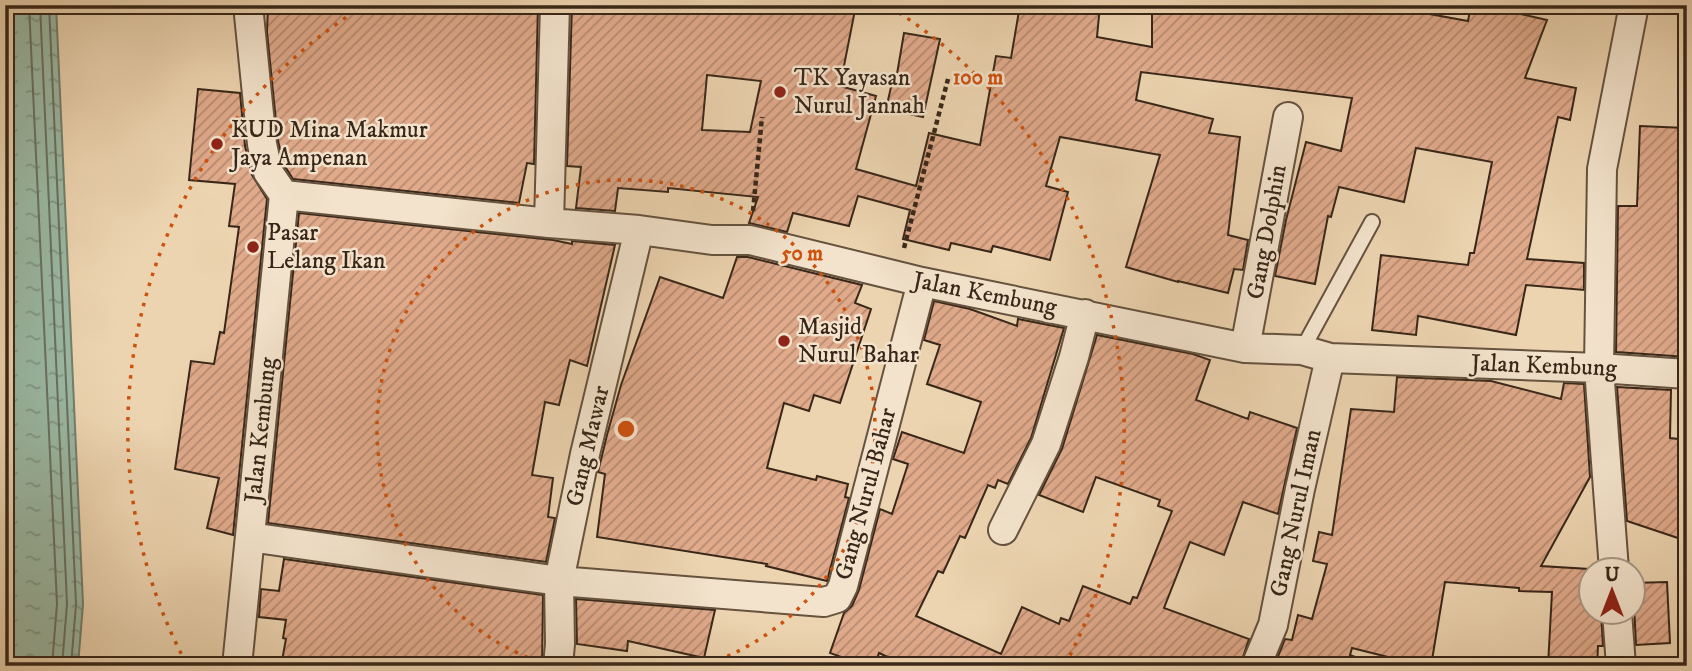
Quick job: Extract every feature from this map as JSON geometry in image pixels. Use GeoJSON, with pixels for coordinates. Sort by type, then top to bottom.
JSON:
{"type":"FeatureCollection","features":[{"type":"Feature","properties":{"kind":"street"},"geometry":{"type":"LineString","coordinates":[[248,5],[262,144],[268,172],[284,195]]}},
{"type":"Feature","properties":{"kind":"street"},"geometry":{"type":"LineString","coordinates":[[549,223],[555,5]]}},
{"type":"Feature","properties":{"kind":"street"},"geometry":{"type":"LineString","coordinates":[[1613,556],[1599,368],[1602,169],[1634,5]]}},
{"type":"Feature","properties":{"kind":"street","name":"Gang Dolphin"},"geometry":{"type":"LineString","coordinates":[[1245,348],[1288,117]]}},
{"type":"Feature","properties":{"kind":"street","name":"Jalan Kembung"},"geometry":{"type":"LineString","coordinates":[[237,666],[284,195],[639,230],[712,240],[750,240],[910,279],[1245,348],[1302,349],[1330,358],[1687,374]]}},
{"type":"Feature","properties":{"kind":"street","name":"Gang Mawar"},"geometry":{"type":"LineString","coordinates":[[558,666],[559,581],[585,454],[639,230]]}},
{"type":"Feature","properties":{"kind":"street","name":"Gang Nurul Bahar"},"geometry":{"type":"LineString","coordinates":[[559,581],[824,602],[837,598],[843,586],[910,279]]}},
{"type":"Feature","properties":{"kind":"street"},"geometry":{"type":"LineString","coordinates":[[1003,530],[1046,444],[1085,314]]}},
{"type":"Feature","properties":{"kind":"street","name":"Gang Nurul Iman"},"geometry":{"type":"LineString","coordinates":[[1256,666],[1273,625],[1330,358]]}},
{"type":"Feature","properties":{"kind":"street"},"geometry":{"type":"LineString","coordinates":[[250,537],[559,581]]}},
{"type":"Feature","properties":{"kind":"street"},"geometry":{"type":"LineString","coordinates":[[1618,626],[1621,666]]}},
{"type":"Feature","properties":{"kind":"lane"},"geometry":{"type":"LineString","coordinates":[[1302,349],[1372,222]]}},
{"type":"Feature","properties":{"kind":"path"},"geometry":{"type":"LineString","coordinates":[[910,279],[948,79]]}},
{"type":"Feature","properties":{"kind":"path"},"geometry":{"type":"LineString","coordinates":[[750,240],[762,117]]}},
{"type":"Feature","properties":{"kind":"water"},"geometry":{"type":"Polygon","coordinates":[[[5,5],[56,5],[83,604],[78,666],[5,666],[5,5]]]}},
{"type":"Feature","properties":{"kind":"building"},"geometry":{"type":"Polygon","coordinates":[[[320,5],[538,5],[534,164],[527,163],[519,203],[293,179],[284,165],[278,141],[267,32],[268,6],[320,8],[320,5]]]}},
{"type":"Feature","properties":{"kind":"building"},"geometry":{"type":"Polygon","coordinates":[[[572,5],[856,5],[840,86],[876,96],[856,169],[916,186],[929,133],[980,145],[996,56],[1011,58],[1020,5],[1100,5],[1097,37],[1152,47],[1152,5],[1380,5],[1468,21],[1471,5],[1482,5],[1547,20],[1525,78],[1576,88],[1570,120],[1558,117],[1527,259],[1584,263],[1584,290],[1526,285],[1516,335],[1418,316],[1416,335],[1372,330],[1381,255],[1468,265],[1470,253],[1474,253],[1492,162],[1416,148],[1404,202],[1339,187],[1331,217],[1328,216],[1315,284],[1275,276],[1306,142],[1341,151],[1352,98],[1141,72],[1136,100],[1213,119],[1209,133],[1240,137],[1228,235],[1248,240],[1243,270],[1234,269],[1228,293],[1126,267],[1160,155],[1060,137],[1046,186],[1068,192],[1050,260],[993,246],[991,252],[951,243],[949,250],[903,239],[910,210],[858,196],[849,226],[793,213],[787,232],[749,223],[758,197],[668,188],[668,192],[618,188],[615,211],[576,208],[581,167],[567,166],[572,5]],[[707,75],[702,130],[750,132],[761,81],[707,75]]]}},
{"type":"Feature","properties":{"kind":"building"},"geometry":{"type":"Polygon","coordinates":[[[904,33],[940,39],[923,117],[886,109],[894,74],[897,74],[904,33]]]}},
{"type":"Feature","properties":{"kind":"building"},"geometry":{"type":"Polygon","coordinates":[[[198,89],[240,93],[245,146],[252,175],[267,199],[233,535],[207,528],[219,478],[175,469],[191,361],[214,364],[220,332],[224,333],[239,227],[229,226],[235,184],[189,180],[198,89]]]}},
{"type":"Feature","properties":{"kind":"building"},"geometry":{"type":"Polygon","coordinates":[[[1640,126],[1685,128],[1682,207],[1687,207],[1687,357],[1616,352],[1618,206],[1637,206],[1640,126]]]}},
{"type":"Feature","properties":{"kind":"building"},"geometry":{"type":"Polygon","coordinates":[[[299,213],[572,244],[572,241],[615,245],[587,366],[570,360],[559,405],[545,402],[532,475],[553,478],[548,517],[555,518],[546,562],[268,523],[299,213]]]}},
{"type":"Feature","properties":{"kind":"building"},"geometry":{"type":"Polygon","coordinates":[[[737,257],[748,257],[862,285],[855,303],[871,309],[840,403],[814,395],[809,411],[784,403],[767,468],[816,480],[817,476],[848,484],[845,497],[849,498],[827,581],[766,566],[767,564],[597,537],[605,474],[598,472],[621,385],[660,277],[723,298],[737,257]]]}},
{"type":"Feature","properties":{"kind":"building"},"geometry":{"type":"Polygon","coordinates":[[[934,301],[970,309],[1017,326],[1018,319],[1064,328],[1031,438],[1008,484],[998,480],[995,488],[988,485],[965,538],[960,536],[943,573],[938,571],[916,616],[1001,654],[1022,607],[1059,624],[1061,618],[1069,621],[1083,586],[1130,604],[1133,597],[1137,598],[1172,511],[1158,506],[1160,500],[1096,477],[1083,512],[1039,495],[1062,449],[1097,335],[1193,354],[1210,360],[1196,400],[1248,419],[1250,412],[1297,428],[1278,514],[1243,502],[1224,555],[1190,542],[1164,608],[1249,639],[1240,666],[907,666],[879,653],[875,666],[866,666],[830,653],[844,613],[852,606],[859,590],[880,509],[892,514],[908,464],[893,459],[902,432],[964,453],[981,402],[927,384],[940,345],[924,340],[934,301]]]}},
{"type":"Feature","properties":{"kind":"building"},"geometry":{"type":"Polygon","coordinates":[[[1397,377],[1491,381],[1561,399],[1564,383],[1584,384],[1590,477],[1541,566],[1576,568],[1576,626],[1602,626],[1603,646],[1598,646],[1597,666],[1548,666],[1552,592],[1445,582],[1431,666],[1399,666],[1400,660],[1352,648],[1350,655],[1355,657],[1354,666],[1274,666],[1285,639],[1292,640],[1298,615],[1312,619],[1327,564],[1313,561],[1319,532],[1332,535],[1351,409],[1394,412],[1397,377]]]}},
{"type":"Feature","properties":{"kind":"building"},"geometry":{"type":"Polygon","coordinates":[[[1617,387],[1671,390],[1670,438],[1687,440],[1687,541],[1627,521],[1617,387]]]}},
{"type":"Feature","properties":{"kind":"building"},"geometry":{"type":"Polygon","coordinates":[[[284,559],[543,595],[542,666],[281,666],[286,620],[259,617],[261,589],[279,591],[284,559]]]}},
{"type":"Feature","properties":{"kind":"building"},"geometry":{"type":"Polygon","coordinates":[[[1667,582],[1670,643],[1636,645],[1635,626],[1646,626],[1646,583],[1667,582]]]}},
{"type":"Feature","properties":{"kind":"building"},"geometry":{"type":"Polygon","coordinates":[[[576,599],[715,610],[704,658],[628,641],[627,651],[577,644],[576,599]]]}},
{"type":"Feature","properties":{"kind":"place","name":"TK Yayasan Nurul Jannah"},"geometry":{"type":"Point","coordinates":[780,92]}},
{"type":"Feature","properties":{"kind":"place","name":"KUD Mina Makmur Jaya Ampenan"},"geometry":{"type":"Point","coordinates":[217,144]}},
{"type":"Feature","properties":{"kind":"place","name":"Pasar Lelang Ikan"},"geometry":{"type":"Point","coordinates":[253,247]}},
{"type":"Feature","properties":{"kind":"place","name":"Masjid Nurul Bahar"},"geometry":{"type":"Point","coordinates":[784,341]}}]}
